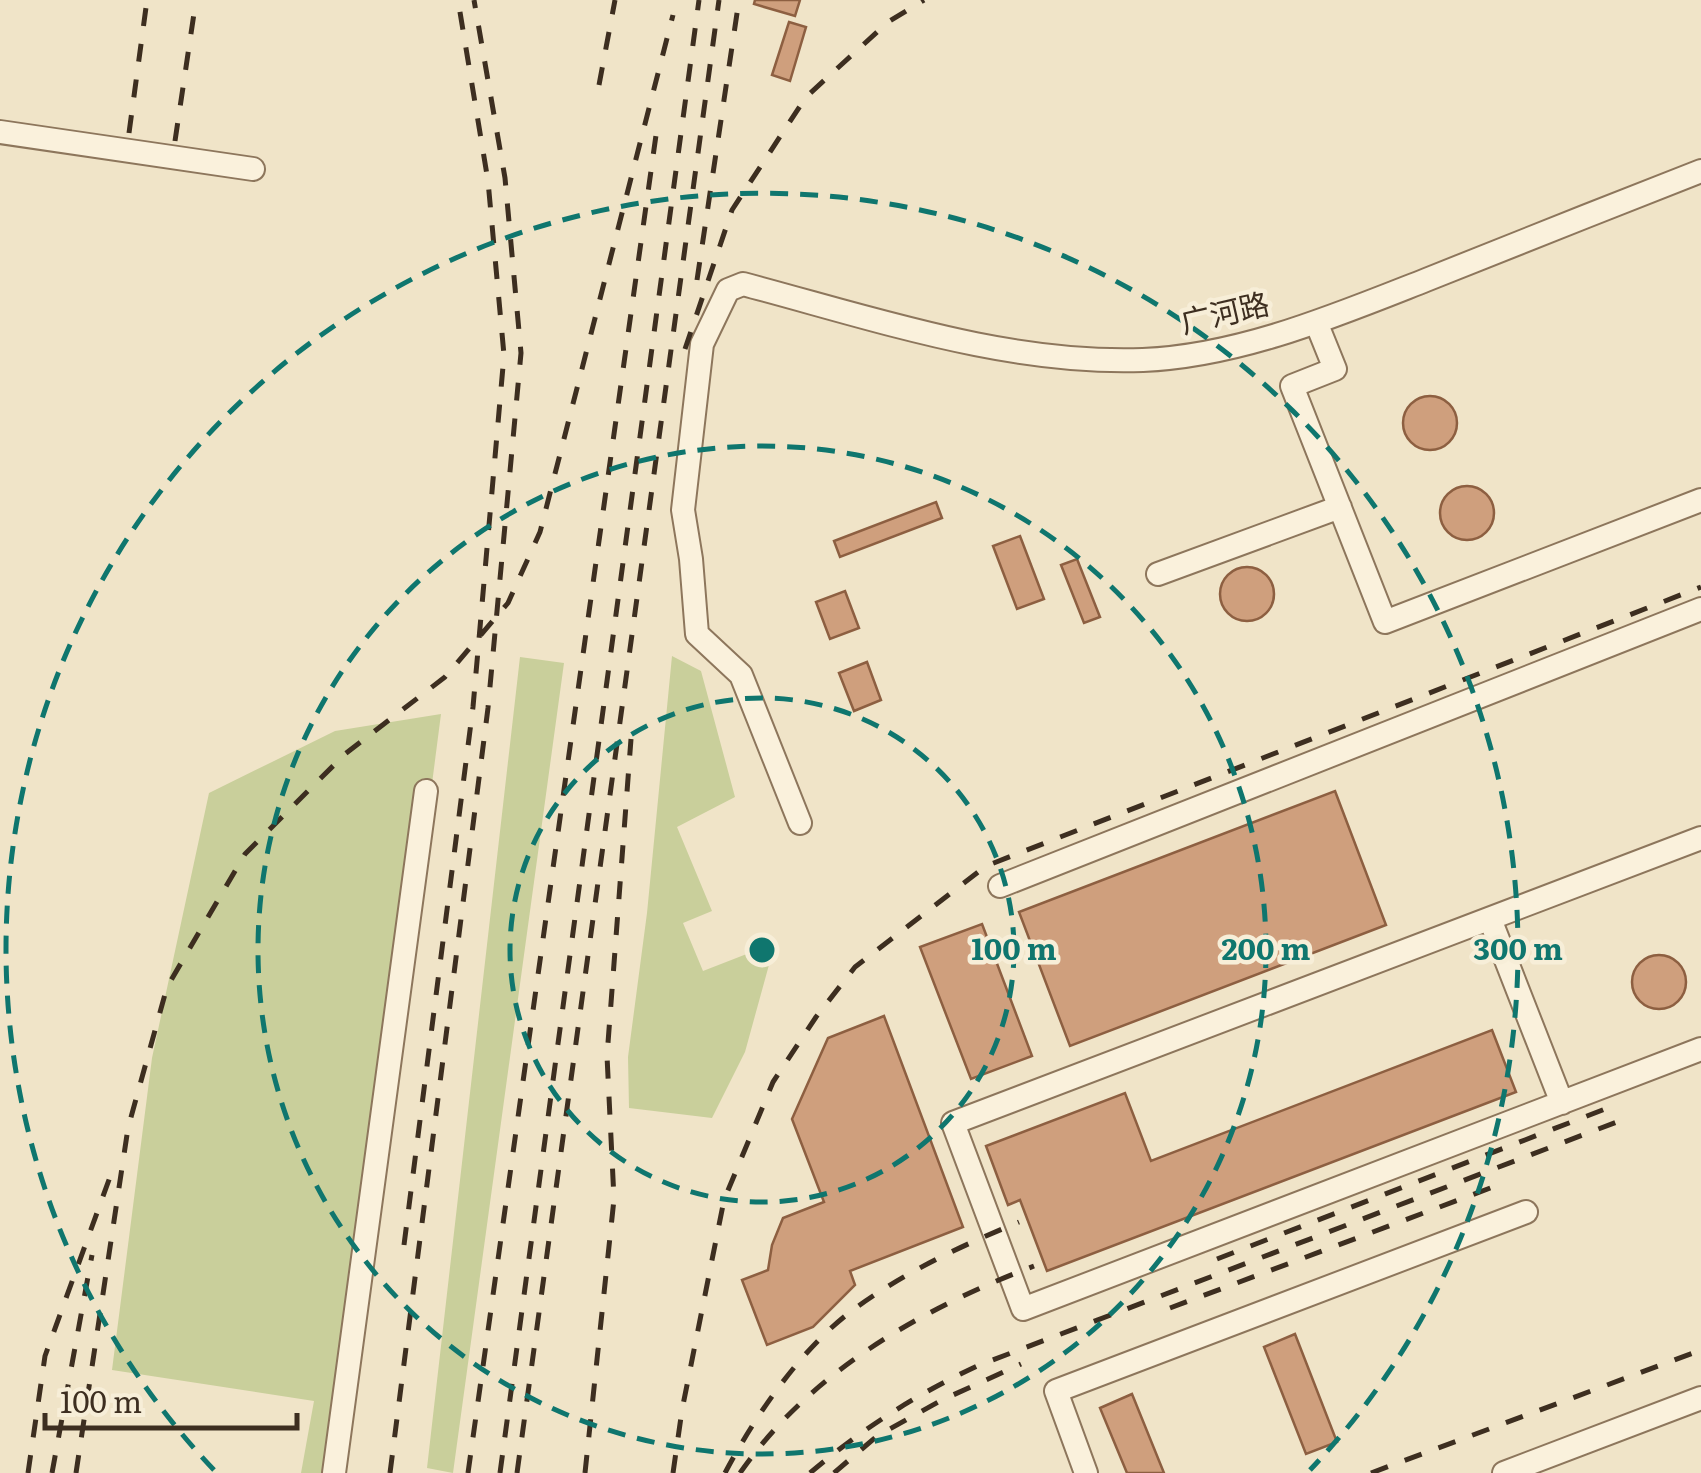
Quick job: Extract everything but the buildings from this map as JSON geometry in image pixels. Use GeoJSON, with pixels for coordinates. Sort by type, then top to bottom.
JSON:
{"type":"FeatureCollection","features":[{"type":"Feature","properties":{"kind":"street"},"geometry":{"type":"LineString","coordinates":[[0,132],[253,169]]}},
{"type":"Feature","properties":{"kind":"street","name":"广河路"},"geometry":{"type":"LineString","coordinates":[[800,823],[741,675],[698,634],[692,559],[683,510],[702,344],[728,290],[743,284],[1046,356],[1145,360],[1188,355],[1316,322],[1701,172]]}},
{"type":"Feature","properties":{"kind":"street"},"geometry":{"type":"LineString","coordinates":[[1316,322],[1335,369],[1292,386],[1385,622],[1701,500]]}},
{"type":"Feature","properties":{"kind":"street"},"geometry":{"type":"LineString","coordinates":[[1158,574],[1340,507]]}},
{"type":"Feature","properties":{"kind":"street"},"geometry":{"type":"LineString","coordinates":[[1000,886],[1701,609]]}},
{"type":"Feature","properties":{"kind":"street"},"geometry":{"type":"LineString","coordinates":[[334,1473],[426,791]]}},
{"type":"Feature","properties":{"kind":"street"},"geometry":{"type":"LineString","coordinates":[[1701,838],[954,1123],[1023,1309],[1701,1049]]}},
{"type":"Feature","properties":{"kind":"street"},"geometry":{"type":"LineString","coordinates":[[1490,920],[1562,1103]]}},
{"type":"Feature","properties":{"kind":"street"},"geometry":{"type":"LineString","coordinates":[[1086,1473],[1056,1391],[1526,1212]]}},
{"type":"Feature","properties":{"kind":"street"},"geometry":{"type":"LineString","coordinates":[[1504,1473],[1701,1398]]}},
{"type":"Feature","properties":{"kind":"green space"},"geometry":{"type":"Polygon","coordinates":[[[672,656],[701,671],[735,797],[677,827],[712,911],[683,923],[703,971],[775,943],[745,1052],[712,1118],[629,1108],[628,1057],[647,913],[672,656]]]}},
{"type":"Feature","properties":{"kind":"green space"},"geometry":{"type":"Polygon","coordinates":[[[520,657],[564,663],[453,1473],[427,1468],[520,657]]]}},
{"type":"Feature","properties":{"kind":"green space"},"geometry":{"type":"Polygon","coordinates":[[[441,714],[343,1473],[301,1473],[314,1401],[112,1370],[152,1058],[209,793],[335,731],[441,714]]]}},
{"type":"Feature","properties":{"kind":"railway"},"geometry":{"type":"LineString","coordinates":[[129,133],[147,0]]}},
{"type":"Feature","properties":{"kind":"railway"},"geometry":{"type":"LineString","coordinates":[[175,141],[196,0]]}},
{"type":"Feature","properties":{"kind":"railway"},"geometry":{"type":"LineString","coordinates":[[404,1245],[473,707],[504,355],[488,181],[458,0]]}},
{"type":"Feature","properties":{"kind":"railway"},"geometry":{"type":"LineString","coordinates":[[390,1473],[488,708],[521,353],[505,178],[474,0]]}},
{"type":"Feature","properties":{"kind":"railway"},"geometry":{"type":"LineString","coordinates":[[599,85],[615,0]]}},
{"type":"Feature","properties":{"kind":"railway"},"geometry":{"type":"LineString","coordinates":[[500,1473],[699,0]]}},
{"type":"Feature","properties":{"kind":"railway"},"geometry":{"type":"LineString","coordinates":[[517,1473],[719,0]]}},
{"type":"Feature","properties":{"kind":"railway"},"geometry":{"type":"LineString","coordinates":[[697,280],[739,0]]}},
{"type":"Feature","properties":{"kind":"railway"},"geometry":{"type":"LineString","coordinates":[[685,349],[732,210],[806,97],[888,22],[924,0]]}},
{"type":"Feature","properties":{"kind":"railway"},"geometry":{"type":"LineString","coordinates":[[76,1473],[128,1128],[167,987],[245,854],[345,754],[445,677],[508,603],[540,532],[673,15]]}},
{"type":"Feature","properties":{"kind":"railway"},"geometry":{"type":"LineString","coordinates":[[468,1473],[658,121]]}},
{"type":"Feature","properties":{"kind":"railway"},"geometry":{"type":"LineString","coordinates":[[673,1473],[724,1200],[773,1082],[855,967],[986,866],[1701,587]]}},
{"type":"Feature","properties":{"kind":"railway"},"geometry":{"type":"LineString","coordinates":[[585,1473],[614,1199],[607,1056],[631,739]]}},
{"type":"Feature","properties":{"kind":"railway"},"geometry":{"type":"LineString","coordinates":[[1217,1259],[1618,1104]]}},
{"type":"Feature","properties":{"kind":"railway"},"geometry":{"type":"LineString","coordinates":[[810,1473],[890,1414],[977,1366],[1622,1120]]}},
{"type":"Feature","properties":{"kind":"railway"},"geometry":{"type":"LineString","coordinates":[[28,1473],[45,1356],[114,1166]]}},
{"type":"Feature","properties":{"kind":"railway"},"geometry":{"type":"LineString","coordinates":[[1170,1308],[1493,1187]]}},
{"type":"Feature","properties":{"kind":"railway"},"geometry":{"type":"LineString","coordinates":[[725,1473],[782,1383],[837,1323],[915,1270],[1019,1222]]}},
{"type":"Feature","properties":{"kind":"railway"},"geometry":{"type":"LineString","coordinates":[[52,1473],[92,1255]]}},
{"type":"Feature","properties":{"kind":"railway"},"geometry":{"type":"LineString","coordinates":[[740,1473],[768,1437],[834,1374],[950,1302],[1034,1266]]}},
{"type":"Feature","properties":{"kind":"railway"},"geometry":{"type":"LineString","coordinates":[[1371,1473],[1701,1350]]}},
{"type":"Feature","properties":{"kind":"railway"},"geometry":{"type":"LineString","coordinates":[[834,1473],[877,1436],[942,1400],[1021,1364]]}}]}
